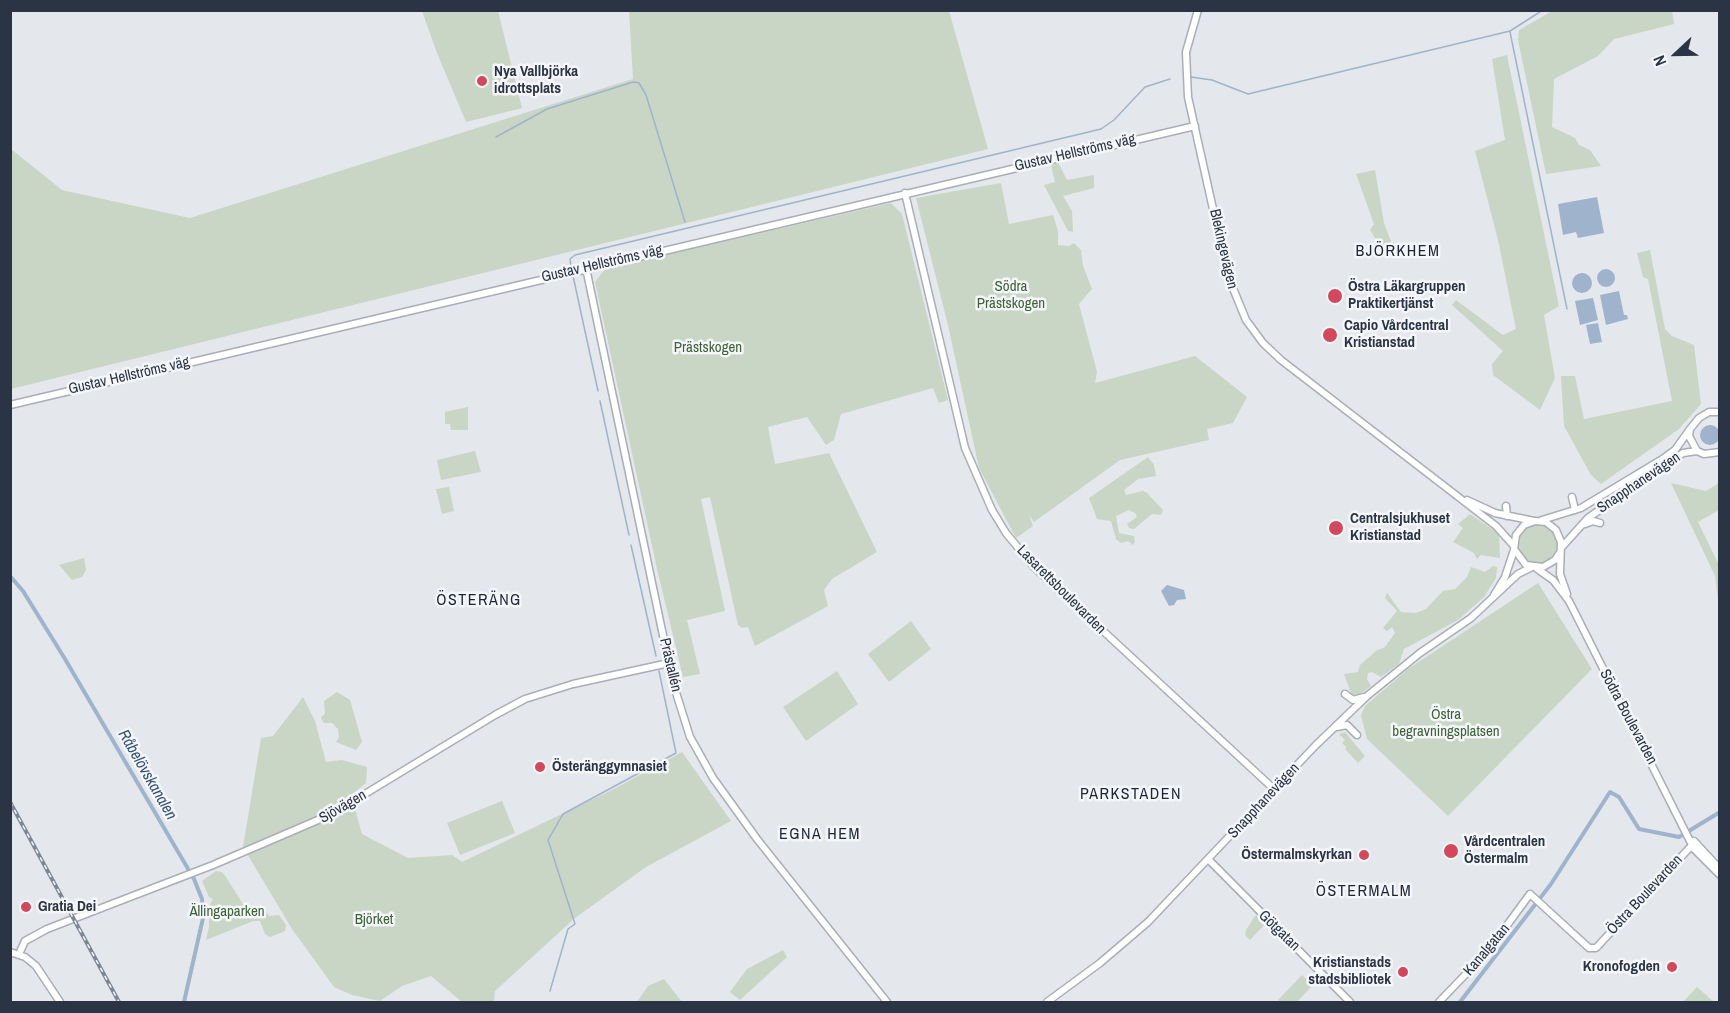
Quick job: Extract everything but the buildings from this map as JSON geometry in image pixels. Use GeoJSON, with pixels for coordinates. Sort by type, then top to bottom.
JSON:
{"type":"FeatureCollection","features":[{"type":"Feature","properties":{"kind":"street","name":"Blekingevägen"},"geometry":{"type":"LineString","coordinates":[[1198,10],[1190,33],[1186,62],[1186,86],[1228,276],[1240,309],[1254,331],[1281,360],[1458,496],[1506,535],[1514,548]]}},
{"type":"Feature","properties":{"kind":"street","name":"Gustav Hellströms väg"},"geometry":{"type":"LineString","coordinates":[[10,405],[1195,126]]}},
{"type":"Feature","properties":{"kind":"street","name":"Lasarettsboulevarden"},"geometry":{"type":"LineString","coordinates":[[905,193],[965,448],[992,510],[1006,533],[1034,567],[1275,790]]}},
{"type":"Feature","properties":{"kind":"street","name":"Prästallén"},"geometry":{"type":"LineString","coordinates":[[586,268],[669,663],[690,737],[712,778],[759,842],[887,1002]]}},
{"type":"Feature","properties":{"kind":"street","name":"Snapphanevägen"},"geometry":{"type":"LineString","coordinates":[[1537,521],[1575,510],[1669,455],[1702,415],[1719,412]]}},
{"type":"Feature","properties":{"kind":"street"},"geometry":{"type":"LineString","coordinates":[[1690,429],[1689,440],[1696,451],[1708,454],[1719,452]]}},
{"type":"Feature","properties":{"kind":"street","name":"Snapphanevägen"},"geometry":{"type":"LineString","coordinates":[[1559,551],[1576,529],[1604,507],[1680,455],[1696,451]]}},
{"type":"Feature","properties":{"kind":"street","name":"Blekingevägen"},"geometry":{"type":"LineString","coordinates":[[1458,496],[1507,516],[1537,521]]}},
{"type":"Feature","properties":{"kind":"street"},"geometry":{"type":"LineString","coordinates":[[1572,497],[1575,510]]}},
{"type":"Feature","properties":{"kind":"street"},"geometry":{"type":"LineString","coordinates":[[1506,506],[1507,516]]}},
{"type":"Feature","properties":{"kind":"street"},"geometry":{"type":"LineString","coordinates":[[1537,521],[1556,530],[1559,551],[1550,564],[1534,567],[1521,561],[1514,548],[1519,529],[1537,521]]}},
{"type":"Feature","properties":{"kind":"street"},"geometry":{"type":"LineString","coordinates":[[1576,529],[1593,521],[1600,523]]}},
{"type":"Feature","properties":{"kind":"street","name":"Snapphanevägen"},"geometry":{"type":"LineString","coordinates":[[1487,605],[1505,577],[1514,548]]}},
{"type":"Feature","properties":{"kind":"street","name":"Södra Boulevarden"},"geometry":{"type":"LineString","coordinates":[[1559,551],[1569,601],[1688,834],[1719,875]]}},
{"type":"Feature","properties":{"kind":"street","name":"Snapphanevägen"},"geometry":{"type":"LineString","coordinates":[[1047,1002],[1122,945],[1368,696],[1395,672],[1487,605],[1518,574],[1534,567]]}},
{"type":"Feature","properties":{"kind":"street","name":"Södra Boulevarden"},"geometry":{"type":"LineString","coordinates":[[1534,567],[1553,580],[1569,601]]}},
{"type":"Feature","properties":{"kind":"street"},"geometry":{"type":"LineString","coordinates":[[1564,585],[1572,588]]}},
{"type":"Feature","properties":{"kind":"street","name":"Sjövägen"},"geometry":{"type":"LineString","coordinates":[[19,954],[25,941],[47,929],[191,873],[332,814],[525,699],[573,684],[669,663]]}},
{"type":"Feature","properties":{"kind":"street"},"geometry":{"type":"LineString","coordinates":[[1345,694],[1353,700],[1368,696]]}},
{"type":"Feature","properties":{"kind":"street"},"geometry":{"type":"LineString","coordinates":[[1334,729],[1347,725],[1357,735]]}},
{"type":"Feature","properties":{"kind":"street","name":"Södra Boulevarden"},"geometry":{"type":"LineString","coordinates":[[1694,843],[1719,869]]}},
{"type":"Feature","properties":{"kind":"street","name":"Östra Boulevarden"},"geometry":{"type":"LineString","coordinates":[[1540,902],[1589,948],[1596,948],[1694,843]]}},
{"type":"Feature","properties":{"kind":"street","name":"Götgatan"},"geometry":{"type":"LineString","coordinates":[[1208,859],[1350,1002]]}},
{"type":"Feature","properties":{"kind":"street","name":"Kanalgatan"},"geometry":{"type":"LineString","coordinates":[[1439,1002],[1488,951],[1530,894],[1540,902]]}},
{"type":"Feature","properties":{"kind":"street"},"geometry":{"type":"LineString","coordinates":[[10,952],[19,954],[36,966],[60,1002]]}},
{"type":"Feature","properties":{"kind":"green space"},"geometry":{"type":"Polygon","coordinates":[[[629,10],[949,11],[988,149],[11,389],[11,149],[62,190],[190,218],[633,79],[629,10]]]}},
{"type":"Feature","properties":{"kind":"green space","name":"Nya Vallbjörka idrottsplats"},"geometry":{"type":"Polygon","coordinates":[[[422,11],[498,11],[522,108],[466,122],[422,11]]]}},
{"type":"Feature","properties":{"kind":"green space"},"geometry":{"type":"Polygon","coordinates":[[[1552,11],[1672,11],[1674,24],[1614,39],[1598,56],[1554,79],[1552,127],[1575,138],[1579,145],[1590,150],[1601,166],[1546,174],[1518,40],[1519,30],[1552,11]]]}},
{"type":"Feature","properties":{"kind":"green space"},"geometry":{"type":"Polygon","coordinates":[[[1507,55],[1559,306],[1544,315],[1555,378],[1540,410],[1493,375],[1492,364],[1503,351],[1452,305],[1456,300],[1503,335],[1516,329],[1498,240],[1475,151],[1505,140],[1492,59],[1507,55]]]}},
{"type":"Feature","properties":{"kind":"green space"},"geometry":{"type":"Polygon","coordinates":[[[1058,162],[1067,180],[1094,175],[1094,188],[1063,196],[1072,211],[1073,232],[1068,231],[1044,185],[1055,182],[1051,165],[1058,162]]]}},
{"type":"Feature","properties":{"kind":"green space"},"geometry":{"type":"Polygon","coordinates":[[[1375,170],[1384,223],[1391,242],[1385,254],[1370,230],[1374,224],[1356,174],[1375,170]]]}},
{"type":"Feature","properties":{"kind":"green space","name":"Södra Prästskogen"},"geometry":{"type":"Polygon","coordinates":[[[1001,183],[1009,224],[1053,215],[1058,231],[1058,245],[1069,246],[1074,243],[1081,250],[1083,266],[1092,289],[1079,304],[1097,372],[1095,383],[1195,356],[1247,397],[1233,423],[1207,429],[1209,440],[1120,460],[1034,522],[1029,515],[1033,526],[1016,538],[979,468],[948,325],[916,198],[1001,183]]]}},
{"type":"Feature","properties":{"kind":"green space","name":"Prästskogen"},"geometry":{"type":"Polygon","coordinates":[[[891,203],[902,214],[948,400],[939,403],[933,388],[841,414],[834,440],[826,445],[807,417],[768,427],[775,464],[829,453],[877,552],[832,579],[824,590],[828,606],[755,646],[748,627],[742,628],[738,625],[710,497],[701,499],[725,611],[687,620],[700,674],[683,677],[657,569],[595,282],[605,269],[891,203]]]}},
{"type":"Feature","properties":{"kind":"green space"},"geometry":{"type":"Polygon","coordinates":[[[1650,250],[1665,329],[1672,336],[1694,345],[1701,404],[1679,429],[1601,484],[1591,475],[1564,426],[1561,376],[1575,376],[1584,419],[1672,401],[1648,279],[1643,277],[1637,253],[1650,250]]]}},
{"type":"Feature","properties":{"kind":"green space"},"geometry":{"type":"Polygon","coordinates":[[[468,407],[468,430],[451,430],[450,424],[445,424],[445,412],[468,407]]]}},
{"type":"Feature","properties":{"kind":"green space"},"geometry":{"type":"Polygon","coordinates":[[[475,451],[481,472],[441,480],[437,460],[475,451]]]}},
{"type":"Feature","properties":{"kind":"green space"},"geometry":{"type":"Polygon","coordinates":[[[1148,457],[1154,465],[1156,476],[1138,479],[1124,490],[1126,495],[1143,491],[1147,493],[1163,510],[1161,515],[1152,514],[1134,529],[1129,528],[1127,524],[1137,517],[1135,513],[1129,510],[1116,516],[1119,533],[1134,536],[1133,545],[1128,541],[1121,543],[1116,539],[1111,521],[1097,519],[1089,498],[1148,457]]]}},
{"type":"Feature","properties":{"kind":"green space"},"geometry":{"type":"Polygon","coordinates":[[[1671,483],[1706,491],[1719,483],[1719,510],[1698,522],[1719,565],[1719,608],[1715,576],[1671,483]]]}},
{"type":"Feature","properties":{"kind":"green space"},"geometry":{"type":"Polygon","coordinates":[[[449,487],[454,511],[442,514],[436,489],[449,487]]]}},
{"type":"Feature","properties":{"kind":"green space"},"geometry":{"type":"Polygon","coordinates":[[[1470,514],[1499,534],[1500,558],[1481,555],[1477,559],[1474,553],[1453,542],[1463,528],[1458,524],[1470,514]]]}},
{"type":"Feature","properties":{"kind":"green space"},"geometry":{"type":"Polygon","coordinates":[[[1538,524],[1546,525],[1552,530],[1557,536],[1557,552],[1552,558],[1546,563],[1538,564],[1530,563],[1524,558],[1519,552],[1518,544],[1519,536],[1524,530],[1530,525],[1538,524]]]}},
{"type":"Feature","properties":{"kind":"green space"},"geometry":{"type":"Polygon","coordinates":[[[84,558],[86,570],[82,577],[72,580],[59,565],[84,558]]]}},
{"type":"Feature","properties":{"kind":"green space"},"geometry":{"type":"Polygon","coordinates":[[[1493,566],[1497,567],[1496,578],[1484,597],[1458,620],[1404,649],[1399,664],[1381,677],[1372,672],[1368,673],[1367,679],[1371,686],[1356,697],[1352,696],[1344,674],[1358,672],[1360,665],[1377,650],[1384,648],[1395,633],[1392,627],[1387,631],[1383,628],[1397,611],[1385,598],[1387,593],[1401,612],[1416,613],[1426,609],[1443,591],[1455,589],[1467,577],[1471,567],[1485,572],[1493,566]]]}},
{"type":"Feature","properties":{"kind":"green space","name":"Östra begravningsplatsen"},"geometry":{"type":"Polygon","coordinates":[[[1538,583],[1592,669],[1448,816],[1367,739],[1361,715],[1365,706],[1408,669],[1538,583]]]}},
{"type":"Feature","properties":{"kind":"green space"},"geometry":{"type":"Polygon","coordinates":[[[911,621],[931,649],[889,682],[868,654],[911,621]]]}},
{"type":"Feature","properties":{"kind":"green space"},"geometry":{"type":"Polygon","coordinates":[[[837,671],[858,704],[806,741],[783,707],[837,671]]]}},
{"type":"Feature","properties":{"kind":"green space"},"geometry":{"type":"Polygon","coordinates":[[[337,692],[350,700],[362,742],[356,750],[336,742],[339,737],[338,729],[332,723],[324,723],[321,718],[325,713],[324,701],[337,692]]]}},
{"type":"Feature","properties":{"kind":"green space","name":"Björket"},"geometry":{"type":"Polygon","coordinates":[[[303,697],[315,721],[326,762],[342,760],[367,767],[366,783],[351,795],[362,834],[408,858],[452,855],[462,862],[612,790],[682,752],[731,821],[646,867],[575,918],[495,991],[494,1002],[462,1002],[431,976],[402,986],[380,1001],[352,995],[334,987],[292,929],[243,847],[261,738],[273,736],[303,697]]]}},
{"type":"Feature","properties":{"kind":"green space"},"geometry":{"type":"Polygon","coordinates":[[[1345,732],[1365,756],[1358,763],[1342,743],[1345,740],[1339,734],[1345,732]]]}},
{"type":"Feature","properties":{"kind":"green space"},"geometry":{"type":"Polygon","coordinates":[[[502,801],[515,833],[460,855],[447,823],[502,801]]]}},
{"type":"Feature","properties":{"kind":"green space","name":"Ällingaparken"},"geometry":{"type":"Polygon","coordinates":[[[216,871],[222,872],[226,877],[251,917],[266,911],[269,916],[279,915],[286,925],[285,931],[270,937],[265,934],[260,921],[253,921],[206,940],[209,927],[209,906],[213,899],[209,897],[202,881],[216,871]]]}},
{"type":"Feature","properties":{"kind":"green space"},"geometry":{"type":"Polygon","coordinates":[[[1260,915],[1266,923],[1250,940],[1245,935],[1246,930],[1255,916],[1260,915]]]}},
{"type":"Feature","properties":{"kind":"green space"},"geometry":{"type":"Polygon","coordinates":[[[783,950],[787,957],[740,1000],[730,992],[747,969],[783,950]]]}},
{"type":"Feature","properties":{"kind":"green space"},"geometry":{"type":"Polygon","coordinates":[[[1302,975],[1313,985],[1297,1002],[1278,1000],[1302,975]]]}},
{"type":"Feature","properties":{"kind":"green space"},"geometry":{"type":"Polygon","coordinates":[[[664,979],[682,1002],[637,1002],[648,986],[664,979]]]}},
{"type":"Feature","properties":{"kind":"green space"},"geometry":{"type":"Polygon","coordinates":[[[1697,987],[1714,1002],[1683,1002],[1697,987]]]}},
{"type":"Feature","properties":{"kind":"water"},"geometry":{"type":"Polygon","coordinates":[[[1597,197],[1604,233],[1578,238],[1576,232],[1563,235],[1558,204],[1597,197]]]}},
{"type":"Feature","properties":{"kind":"water"},"geometry":{"type":"Polygon","coordinates":[[[1606,269],[1612,272],[1615,278],[1612,284],[1606,287],[1600,284],[1597,278],[1600,272],[1606,269]]]}},
{"type":"Feature","properties":{"kind":"water"},"geometry":{"type":"Polygon","coordinates":[[[1582,273],[1589,276],[1592,283],[1589,290],[1582,293],[1575,290],[1572,283],[1575,276],[1582,273]]]}},
{"type":"Feature","properties":{"kind":"water"},"geometry":{"type":"Polygon","coordinates":[[[1619,291],[1624,315],[1627,315],[1628,319],[1606,325],[1600,295],[1619,291]]]}},
{"type":"Feature","properties":{"kind":"water"},"geometry":{"type":"Polygon","coordinates":[[[1593,298],[1598,320],[1580,325],[1575,301],[1593,298]]]}},
{"type":"Feature","properties":{"kind":"water"},"geometry":{"type":"Polygon","coordinates":[[[1598,323],[1602,342],[1590,344],[1586,325],[1598,323]]]}},
{"type":"Feature","properties":{"kind":"water"},"geometry":{"type":"Polygon","coordinates":[[[1710,425],[1717,428],[1720,435],[1717,442],[1710,445],[1703,442],[1700,435],[1703,428],[1710,425]]]}},
{"type":"Feature","properties":{"kind":"water"},"geometry":{"type":"Polygon","coordinates":[[[1167,585],[1184,590],[1186,599],[1177,600],[1174,605],[1169,606],[1161,591],[1167,585]]]}},
{"type":"Feature","properties":{"kind":"waterway"},"geometry":{"type":"LineString","coordinates":[[1191,77],[1212,80],[1248,94],[1510,31],[1543,10]]}},
{"type":"Feature","properties":{"kind":"waterway"},"geometry":{"type":"LineString","coordinates":[[1510,32],[1567,309]]}},
{"type":"Feature","properties":{"kind":"waterway"},"geometry":{"type":"LineString","coordinates":[[571,266],[570,259],[575,255],[1101,129],[1114,120],[1145,87],[1170,79]]}},
{"type":"Feature","properties":{"kind":"waterway"},"geometry":{"type":"LineString","coordinates":[[496,137],[547,109],[633,82],[639,83],[646,95],[685,222]]}},
{"type":"Feature","properties":{"kind":"waterway"},"geometry":{"type":"LineString","coordinates":[[573,276],[598,391]]}},
{"type":"Feature","properties":{"kind":"waterway"},"geometry":{"type":"LineString","coordinates":[[600,401],[629,535]]}},
{"type":"Feature","properties":{"kind":"waterway"},"geometry":{"type":"LineString","coordinates":[[631,545],[656,656]]}},
{"type":"Feature","properties":{"kind":"waterway","name":"Råbelövskanalen"},"geometry":{"type":"LineString","coordinates":[[10,576],[23,591],[65,659],[194,879],[202,899],[203,918],[184,1002]]}},
{"type":"Feature","properties":{"kind":"waterway"},"geometry":{"type":"LineString","coordinates":[[550,991],[568,929],[575,924],[548,840],[563,814],[676,753],[659,671]]}},
{"type":"Feature","properties":{"kind":"waterway"},"geometry":{"type":"LineString","coordinates":[[1460,1002],[1551,884],[1610,792],[1619,797],[1639,829],[1679,837],[1720,812]]}},
{"type":"Feature","properties":{"kind":"railway"},"geometry":{"type":"LineString","coordinates":[[10,802],[119,1002]]}},
{"type":"Feature","properties":{"kind":"place","name":"Nya Vallbjörka idrottsplats"},"geometry":{"type":"Point","coordinates":[482,81]}},
{"type":"Feature","properties":{"kind":"place","name":"Östra Läkargruppen Praktikertjänst"},"geometry":{"type":"Point","coordinates":[1335,296]}},
{"type":"Feature","properties":{"kind":"place","name":"Capio Vårdcentral Kristianstad"},"geometry":{"type":"Point","coordinates":[1330,335]}},
{"type":"Feature","properties":{"kind":"place","name":"Centralsjukhuset Kristianstad"},"geometry":{"type":"Point","coordinates":[1336,528]}},
{"type":"Feature","properties":{"kind":"place","name":"Österänggymnasiet"},"geometry":{"type":"Point","coordinates":[540,767]}},
{"type":"Feature","properties":{"kind":"place","name":"Vårdcentralen Östermalm"},"geometry":{"type":"Point","coordinates":[1451,851]}},
{"type":"Feature","properties":{"kind":"place","name":"Östermalmskyrkan"},"geometry":{"type":"Point","coordinates":[1364,855]}},
{"type":"Feature","properties":{"kind":"place","name":"Gratia Dei"},"geometry":{"type":"Point","coordinates":[26,907]}},
{"type":"Feature","properties":{"kind":"place","name":"Kronofogden"},"geometry":{"type":"Point","coordinates":[1672,967]}},
{"type":"Feature","properties":{"kind":"place","name":"Kristianstads stadsbibliotek"},"geometry":{"type":"Point","coordinates":[1403,972]}},
{"type":"Feature","properties":{"kind":"district","name":"BJÖRKHEM"},"geometry":{"type":"Point","coordinates":[1398,252]}},
{"type":"Feature","properties":{"kind":"district","name":"ÖSTERÄNG"},"geometry":{"type":"Point","coordinates":[479,601]}},
{"type":"Feature","properties":{"kind":"district","name":"PARKSTADEN"},"geometry":{"type":"Point","coordinates":[1131,795]}},
{"type":"Feature","properties":{"kind":"district","name":"EGNA HEM"},"geometry":{"type":"Point","coordinates":[820,835]}},
{"type":"Feature","properties":{"kind":"district","name":"ÖSTERMALM"},"geometry":{"type":"Point","coordinates":[1364,892]}}]}
